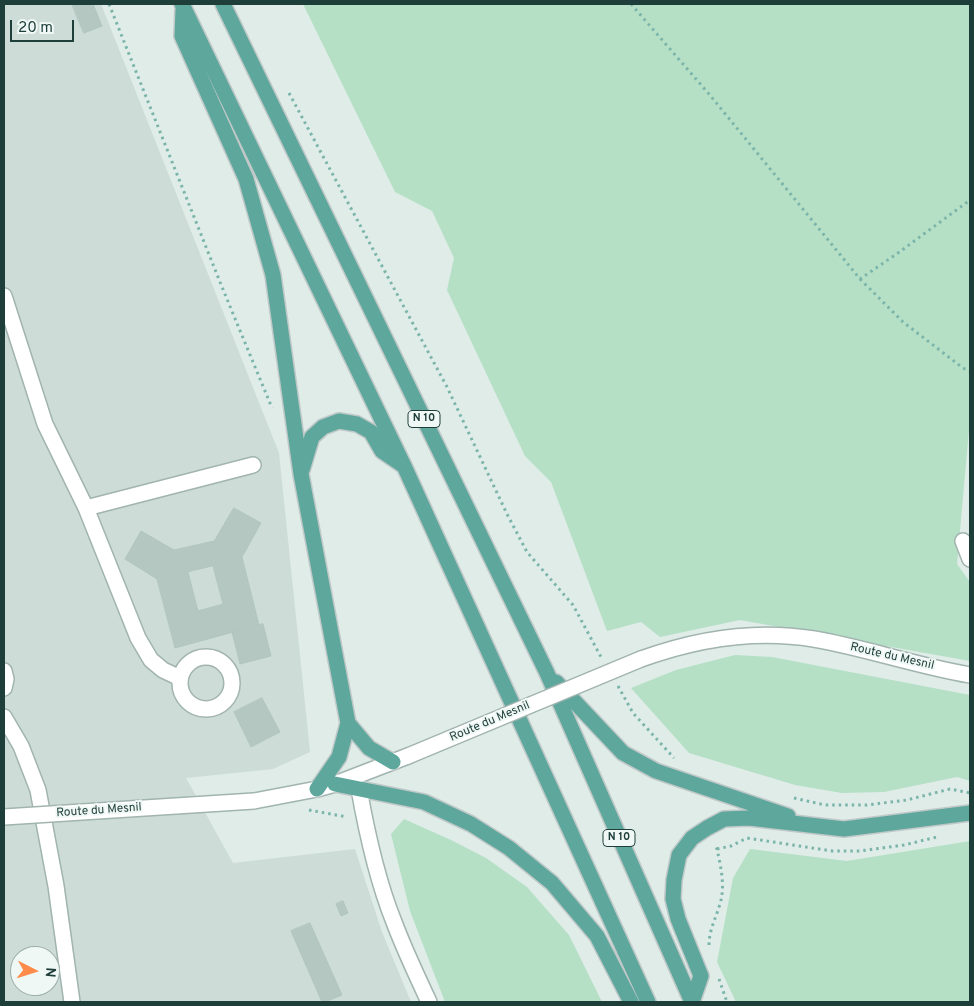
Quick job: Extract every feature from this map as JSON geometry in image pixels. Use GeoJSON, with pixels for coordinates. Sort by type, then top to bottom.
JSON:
{"type":"FeatureCollection","features":[{"type":"Feature","properties":{"kind":"main road","name":"N 10"},"geometry":{"type":"LineString","coordinates":[[224,4],[547,673],[692,1002]]}},
{"type":"Feature","properties":{"kind":"main road"},"geometry":{"type":"LineString","coordinates":[[182,5],[406,468],[648,1002]]}},
{"type":"Feature","properties":{"kind":"main road"},"geometry":{"type":"LineString","coordinates":[[182,5],[182,36],[246,179],[273,275],[301,474],[348,723],[340,757],[317,789]]}},
{"type":"Feature","properties":{"kind":"main road"},"geometry":{"type":"LineString","coordinates":[[301,474],[312,438],[323,427],[338,421],[356,424],[371,432],[382,451],[406,468]]}},
{"type":"Feature","properties":{"kind":"main road"},"geometry":{"type":"LineString","coordinates":[[547,673],[623,753],[656,771],[815,826]]}},
{"type":"Feature","properties":{"kind":"main road"},"geometry":{"type":"LineString","coordinates":[[348,723],[369,748],[393,762]]}},
{"type":"Feature","properties":{"kind":"main road"},"geometry":{"type":"LineString","coordinates":[[335,784],[424,802],[471,824],[509,848],[552,883],[597,936],[631,1002]]}},
{"type":"Feature","properties":{"kind":"main road"},"geometry":{"type":"LineString","coordinates":[[692,1002],[701,976],[678,919],[673,900],[674,880],[680,855],[692,838],[724,819],[749,818],[844,829],[969,812]]}},
{"type":"Feature","properties":{"kind":"street"},"geometry":{"type":"LineString","coordinates":[[4,296],[45,424],[86,508],[138,638],[151,660],[163,670],[180,678]]}},
{"type":"Feature","properties":{"kind":"street"},"geometry":{"type":"LineString","coordinates":[[86,508],[253,465]]}},
{"type":"Feature","properties":{"kind":"street"},"geometry":{"type":"LineString","coordinates":[[963,541],[970,559]]}},
{"type":"Feature","properties":{"kind":"street","name":"Route du Mesnil"},"geometry":{"type":"LineString","coordinates":[[4,817],[254,801],[317,789],[408,756],[641,659],[674,647],[723,638],[774,636],[812,639],[970,675]]}},
{"type":"Feature","properties":{"kind":"street"},"geometry":{"type":"LineString","coordinates":[[4,671],[6,679],[4,688]]}},
{"type":"Feature","properties":{"kind":"street"},"geometry":{"type":"LineString","coordinates":[[4,717],[22,746],[38,790],[56,886],[72,1002]]}},
{"type":"Feature","properties":{"kind":"street"},"geometry":{"type":"LineString","coordinates":[[359,789],[363,815],[381,887],[429,1002]]}},
{"type":"Feature","properties":{"kind":"path"},"geometry":{"type":"LineString","coordinates":[[109,4],[274,412]]}},
{"type":"Feature","properties":{"kind":"path"},"geometry":{"type":"LineString","coordinates":[[631,4],[709,94],[860,279],[903,322],[963,368],[970,371]]}},
{"type":"Feature","properties":{"kind":"path"},"geometry":{"type":"LineString","coordinates":[[286,88],[447,387],[527,552],[573,605],[606,665]]}},
{"type":"Feature","properties":{"kind":"path"},"geometry":{"type":"LineString","coordinates":[[860,279],[970,200]]}},
{"type":"Feature","properties":{"kind":"path"},"geometry":{"type":"LineString","coordinates":[[615,683],[633,713],[674,759]]}},
{"type":"Feature","properties":{"kind":"path"},"geometry":{"type":"LineString","coordinates":[[786,796],[825,804],[867,805],[906,800],[950,790],[970,793]]}},
{"type":"Feature","properties":{"kind":"path"},"geometry":{"type":"LineString","coordinates":[[297,793],[301,809],[346,818]]}},
{"type":"Feature","properties":{"kind":"path"},"geometry":{"type":"LineString","coordinates":[[709,952],[711,926],[720,906],[723,887],[717,849],[712,839]]}},
{"type":"Feature","properties":{"kind":"path"},"geometry":{"type":"LineString","coordinates":[[717,976],[727,1002]]}},
{"type":"Feature","properties":{"kind":"shaded area"},"geometry":{"type":"Polygon","coordinates":[[[4,4],[101,4],[279,453],[310,752],[273,769],[186,778],[233,863],[355,849],[382,932],[411,1002],[4,1002],[4,4]]]}},
{"type":"Feature","properties":{"kind":"green space"},"geometry":{"type":"Polygon","coordinates":[[[303,4],[970,4],[970,419],[957,564],[970,582],[970,661],[740,620],[660,637],[641,622],[607,631],[551,482],[525,456],[447,290],[454,258],[432,211],[395,192],[303,4]]]}},
{"type":"Feature","properties":{"kind":"green space"},"geometry":{"type":"Polygon","coordinates":[[[735,655],[772,657],[970,695],[970,781],[957,777],[884,792],[842,793],[795,785],[689,753],[631,688],[676,670],[735,655]]]}},
{"type":"Feature","properties":{"kind":"green space"},"geometry":{"type":"Polygon","coordinates":[[[404,819],[486,858],[527,887],[569,935],[602,1002],[445,1002],[410,911],[391,834],[404,819]]]}},
{"type":"Feature","properties":{"kind":"green space"},"geometry":{"type":"Polygon","coordinates":[[[970,841],[970,1002],[736,1002],[717,962],[733,878],[750,849],[847,861],[970,841]]]}},
{"type":"Feature","properties":{"kind":"building"},"geometry":{"type":"Polygon","coordinates":[[[72,4],[93,4],[102,26],[84,33],[72,4]]]}},
{"type":"Feature","properties":{"kind":"building"},"geometry":{"type":"Polygon","coordinates":[[[234,508],[261,523],[242,557],[259,625],[175,648],[157,579],[125,559],[141,531],[174,550],[214,541],[234,508]],[[213,566],[188,572],[198,611],[223,604],[213,566]]]}},
{"type":"Feature","properties":{"kind":"building"},"geometry":{"type":"Polygon","coordinates":[[[263,624],[271,656],[240,664],[232,632],[263,624]]]}},
{"type":"Feature","properties":{"kind":"building"},"geometry":{"type":"Polygon","coordinates":[[[262,698],[280,732],[251,747],[234,712],[262,698]]]}},
{"type":"Feature","properties":{"kind":"building"},"geometry":{"type":"Polygon","coordinates":[[[343,901],[348,913],[341,916],[336,904],[343,901]]]}},
{"type":"Feature","properties":{"kind":"building"},"geometry":{"type":"Polygon","coordinates":[[[310,923],[342,995],[325,1002],[322,1002],[291,931],[310,923]]]}}]}
